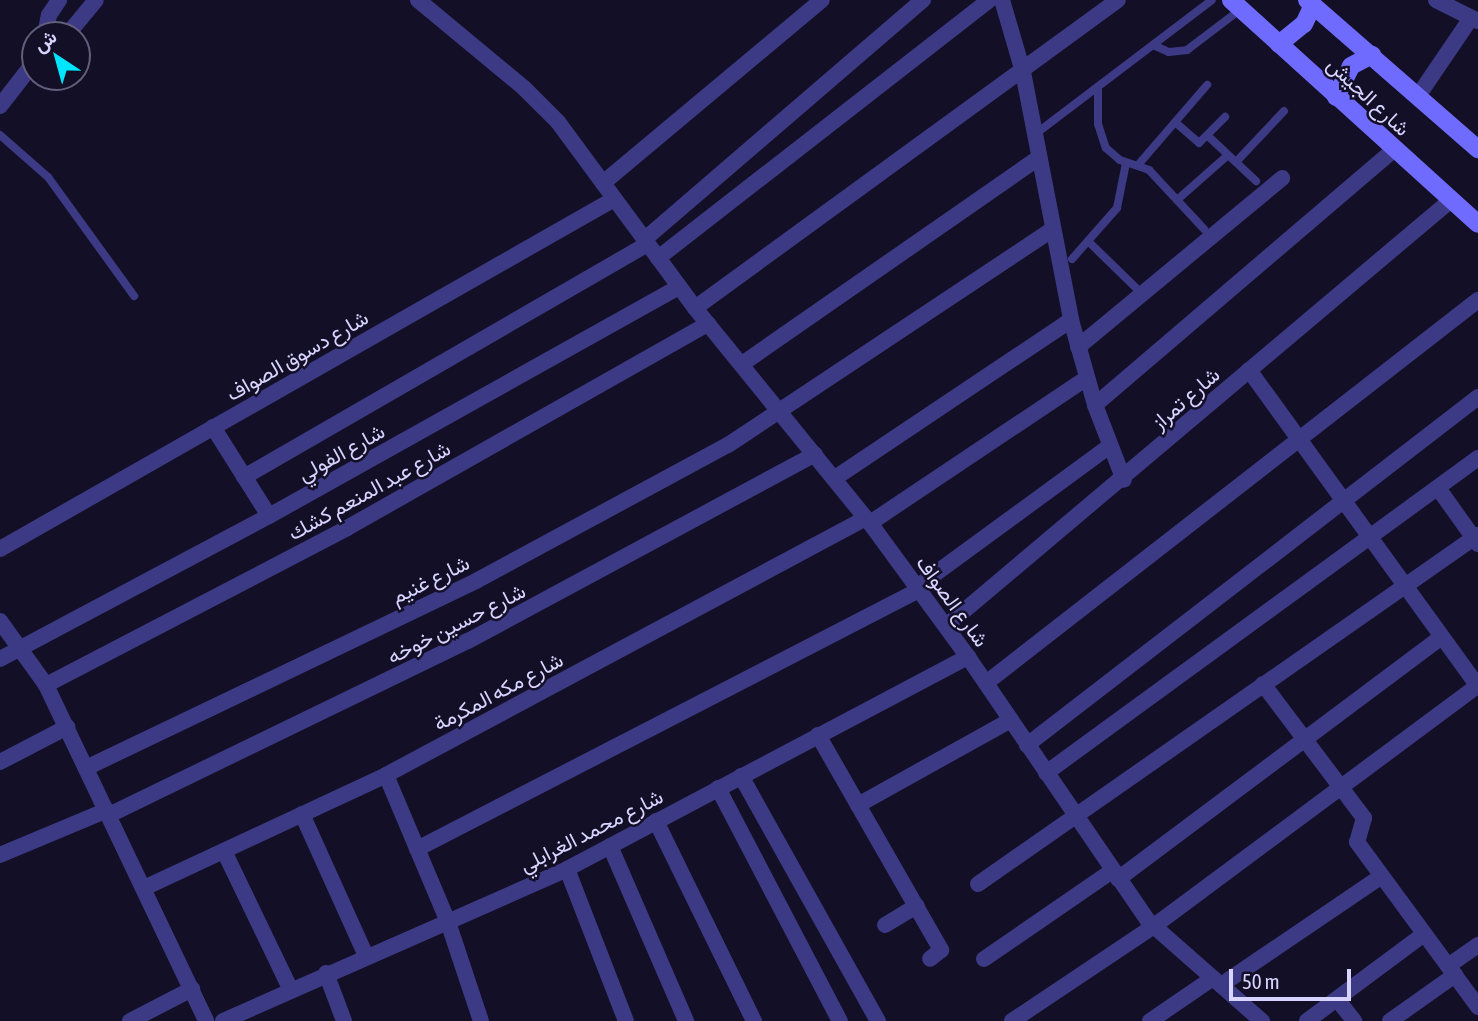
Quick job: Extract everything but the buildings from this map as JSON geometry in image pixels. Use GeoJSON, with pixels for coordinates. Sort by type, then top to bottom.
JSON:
{"type":"FeatureCollection","features":[{"type":"Feature","properties":{"kind":"main road"},"geometry":{"type":"LineString","coordinates":[[1279,44],[1304,24],[1310,2]]}},
{"type":"Feature","properties":{"kind":"main road","name":"شارع الجيش"},"geometry":{"type":"LineString","coordinates":[[1310,2],[1478,149]]}},
{"type":"Feature","properties":{"kind":"main road","name":"شارع الجيش"},"geometry":{"type":"LineString","coordinates":[[1236,5],[1478,224]]}},
{"type":"Feature","properties":{"kind":"main road"},"geometry":{"type":"LineString","coordinates":[[1336,97],[1351,66],[1371,55]]}},
{"type":"Feature","properties":{"kind":"street"},"geometry":{"type":"LineString","coordinates":[[37,0],[48,15]]}},
{"type":"Feature","properties":{"kind":"street"},"geometry":{"type":"LineString","coordinates":[[47,21],[48,15],[59,0]]}},
{"type":"Feature","properties":{"kind":"street"},"geometry":{"type":"LineString","coordinates":[[79,21],[96,0]]}},
{"type":"Feature","properties":{"kind":"street","name":"شارع الصواف"},"geometry":{"type":"LineString","coordinates":[[418,0],[542,105],[708,324],[782,411],[868,520],[968,657],[1115,875],[1154,926],[1262,1021]]}},
{"type":"Feature","properties":{"kind":"street"},"geometry":{"type":"LineString","coordinates":[[603,183],[821,0]]}},
{"type":"Feature","properties":{"kind":"street"},"geometry":{"type":"LineString","coordinates":[[244,477],[646,242],[923,0]]}},
{"type":"Feature","properties":{"kind":"street"},"geometry":{"type":"LineString","coordinates":[[658,258],[990,0]]}},
{"type":"Feature","properties":{"kind":"street"},"geometry":{"type":"LineString","coordinates":[[1002,0],[1023,72],[1037,159],[1071,320],[1095,405],[1124,480]]}},
{"type":"Feature","properties":{"kind":"street"},"geometry":{"type":"LineString","coordinates":[[695,307],[1023,72],[1118,0]]}},
{"type":"Feature","properties":{"kind":"street"},"geometry":{"type":"LineString","coordinates":[[1418,96],[1475,20],[1436,0]]}},
{"type":"Feature","properties":{"kind":"street"},"geometry":{"type":"LineString","coordinates":[[0,106],[21,79]]}},
{"type":"Feature","properties":{"kind":"street"},"geometry":{"type":"LineString","coordinates":[[1095,405],[1394,150]]}},
{"type":"Feature","properties":{"kind":"street"},"geometry":{"type":"LineString","coordinates":[[742,364],[1037,159]]}},
{"type":"Feature","properties":{"kind":"street"},"geometry":{"type":"LineString","coordinates":[[1078,347],[1282,178]]}},
{"type":"Feature","properties":{"kind":"street","name":"شارع دسوق الصواف"},"geometry":{"type":"LineString","coordinates":[[0,549],[614,199]]}},
{"type":"Feature","properties":{"kind":"street","name":"شارع تمراز"},"geometry":{"type":"LineString","coordinates":[[946,626],[1124,480],[1249,370],[1451,200]]}},
{"type":"Feature","properties":{"kind":"street","name":"شارع غنيم"},"geometry":{"type":"LineString","coordinates":[[86,768],[476,581],[782,411],[1052,230]]}},
{"type":"Feature","properties":{"kind":"street","name":"شارع الفولي"},"geometry":{"type":"LineString","coordinates":[[0,659],[269,516],[679,287]]}},
{"type":"Feature","properties":{"kind":"street"},"geometry":{"type":"LineString","coordinates":[[986,683],[1478,300]]}},
{"type":"Feature","properties":{"kind":"street"},"geometry":{"type":"LineString","coordinates":[[835,478],[1071,320]]}},
{"type":"Feature","properties":{"kind":"street","name":"شارع عبد المنعم كشك"},"geometry":{"type":"LineString","coordinates":[[46,685],[347,528],[708,324]]}},
{"type":"Feature","properties":{"kind":"street"},"geometry":{"type":"LineString","coordinates":[[1012,1021],[1154,926],[1478,685],[1249,370]]}},
{"type":"Feature","properties":{"kind":"street","name":"شارع مكه المكرمة"},"geometry":{"type":"LineString","coordinates":[[144,888],[386,775],[868,520],[1087,378]]}},
{"type":"Feature","properties":{"kind":"street"},"geometry":{"type":"LineString","coordinates":[[1027,745],[1343,497],[1478,397]]}},
{"type":"Feature","properties":{"kind":"street"},"geometry":{"type":"LineString","coordinates":[[213,427],[269,516]]}},
{"type":"Feature","properties":{"kind":"street"},"geometry":{"type":"LineString","coordinates":[[417,849],[918,588],[1110,446]]}},
{"type":"Feature","properties":{"kind":"street","name":"شارع حسين خوخه"},"geometry":{"type":"LineString","coordinates":[[0,855],[108,812],[468,641],[815,454]]}},
{"type":"Feature","properties":{"kind":"street"},"geometry":{"type":"LineString","coordinates":[[1046,773],[1478,458]]}},
{"type":"Feature","properties":{"kind":"street"},"geometry":{"type":"LineString","coordinates":[[978,884],[1076,818],[1263,684],[1477,539],[1437,488]]}},
{"type":"Feature","properties":{"kind":"street"},"geometry":{"type":"LineString","coordinates":[[0,621],[46,685],[206,1021]]}},
{"type":"Feature","properties":{"kind":"street"},"geometry":{"type":"LineString","coordinates":[[984,959],[1115,875],[1305,740],[1442,637]]}},
{"type":"Feature","properties":{"kind":"street","name":"شارع محمد الغرابلي"},"geometry":{"type":"LineString","coordinates":[[223,1021],[254,1014],[290,988],[567,869],[968,657]]}},
{"type":"Feature","properties":{"kind":"street"},"geometry":{"type":"LineString","coordinates":[[1263,684],[1364,818],[1356,839],[1478,1007]]}},
{"type":"Feature","properties":{"kind":"street"},"geometry":{"type":"LineString","coordinates":[[858,805],[1011,720]]}},
{"type":"Feature","properties":{"kind":"street"},"geometry":{"type":"LineString","coordinates":[[0,762],[67,727]]}},
{"type":"Feature","properties":{"kind":"street"},"geometry":{"type":"LineString","coordinates":[[818,735],[942,951],[930,959]]}},
{"type":"Feature","properties":{"kind":"street"},"geometry":{"type":"LineString","coordinates":[[386,775],[447,922],[481,1021]]}},
{"type":"Feature","properties":{"kind":"street"},"geometry":{"type":"LineString","coordinates":[[741,776],[878,1021]]}},
{"type":"Feature","properties":{"kind":"street"},"geometry":{"type":"LineString","coordinates":[[718,789],[840,1021]]}},
{"type":"Feature","properties":{"kind":"street"},"geometry":{"type":"LineString","coordinates":[[302,814],[366,956]]}},
{"type":"Feature","properties":{"kind":"street"},"geometry":{"type":"LineString","coordinates":[[656,821],[754,1021]]}},
{"type":"Feature","properties":{"kind":"street"},"geometry":{"type":"LineString","coordinates":[[610,846],[685,1021]]}},
{"type":"Feature","properties":{"kind":"street"},"geometry":{"type":"LineString","coordinates":[[224,851],[290,988]]}},
{"type":"Feature","properties":{"kind":"street"},"geometry":{"type":"LineString","coordinates":[[567,869],[626,1021]]}},
{"type":"Feature","properties":{"kind":"street"},"geometry":{"type":"LineString","coordinates":[[1150,1021],[1382,876]]}},
{"type":"Feature","properties":{"kind":"street"},"geometry":{"type":"LineString","coordinates":[[885,925],[916,906]]}},
{"type":"Feature","properties":{"kind":"street"},"geometry":{"type":"LineString","coordinates":[[1307,1021],[1424,934]]}},
{"type":"Feature","properties":{"kind":"street"},"geometry":{"type":"LineString","coordinates":[[1390,1021],[1478,945]]}},
{"type":"Feature","properties":{"kind":"street"},"geometry":{"type":"LineString","coordinates":[[326,973],[344,1021]]}},
{"type":"Feature","properties":{"kind":"street"},"geometry":{"type":"LineString","coordinates":[[130,1021],[192,989]]}},
{"type":"Feature","properties":{"kind":"street"},"geometry":{"type":"LineString","coordinates":[[1338,999],[1354,1021]]}},
{"type":"Feature","properties":{"kind":"lane"},"geometry":{"type":"LineString","coordinates":[[1042,129],[1212,0]]}},
{"type":"Feature","properties":{"kind":"lane"},"geometry":{"type":"LineString","coordinates":[[1153,45],[1169,52],[1187,50],[1236,5]]}},
{"type":"Feature","properties":{"kind":"lane"},"geometry":{"type":"LineString","coordinates":[[1138,165],[1207,85]]}},
{"type":"Feature","properties":{"kind":"lane"},"geometry":{"type":"LineString","coordinates":[[1098,87],[1102,141],[1126,163],[1149,170],[1204,229]]}},
{"type":"Feature","properties":{"kind":"lane"},"geometry":{"type":"LineString","coordinates":[[1236,162],[1284,111]]}},
{"type":"Feature","properties":{"kind":"lane"},"geometry":{"type":"LineString","coordinates":[[1175,122],[1197,142],[1208,136],[1224,117]]}},
{"type":"Feature","properties":{"kind":"lane"},"geometry":{"type":"LineString","coordinates":[[0,135],[48,177],[134,296]]}},
{"type":"Feature","properties":{"kind":"lane"},"geometry":{"type":"LineString","coordinates":[[1208,136],[1256,181]]}},
{"type":"Feature","properties":{"kind":"lane"},"geometry":{"type":"LineString","coordinates":[[1177,200],[1228,155]]}},
{"type":"Feature","properties":{"kind":"lane"},"geometry":{"type":"LineString","coordinates":[[1072,259],[1117,208],[1126,163]]}},
{"type":"Feature","properties":{"kind":"lane"},"geometry":{"type":"LineString","coordinates":[[1088,241],[1138,290]]}}]}
